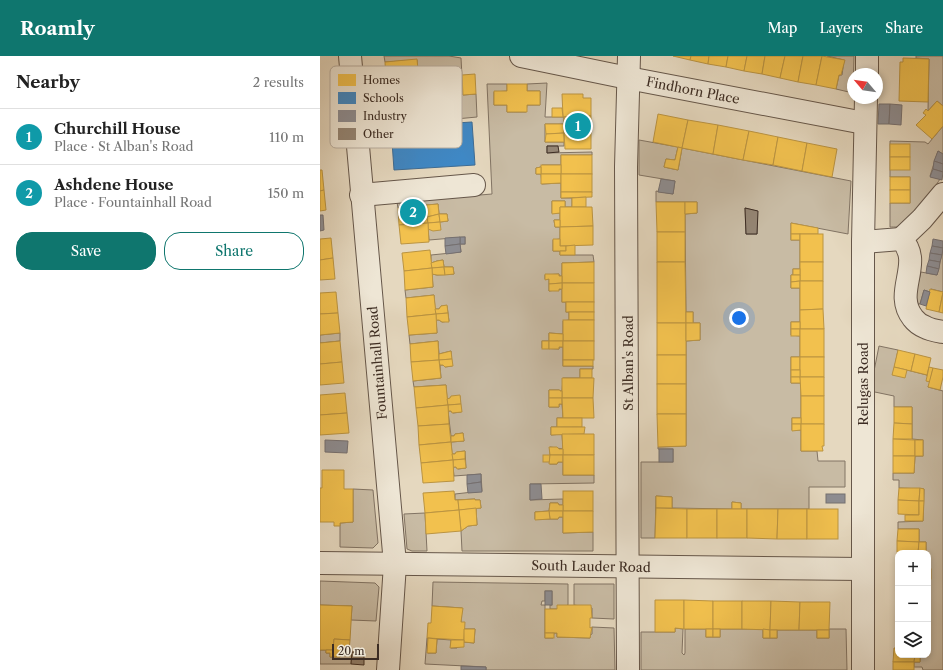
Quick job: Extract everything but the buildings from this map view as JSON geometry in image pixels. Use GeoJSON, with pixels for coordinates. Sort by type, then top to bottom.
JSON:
{"type":"FeatureCollection","features":[{"type":"Feature","properties":{"kind":"street","name":"Fountainhall Road"},"geometry":{"type":"LineString","coordinates":[[350,56],[351,66]]}},
{"type":"Feature","properties":{"kind":"street","name":"Findhorn Place"},"geometry":{"type":"LineString","coordinates":[[521,56],[864,123]]}},
{"type":"Feature","properties":{"kind":"street","name":"St Alban's Road"},"geometry":{"type":"LineString","coordinates":[[628,670],[626,167],[629,56]]}},
{"type":"Feature","properties":{"kind":"street"},"geometry":{"type":"LineString","coordinates":[[867,56],[867,68]]}},
{"type":"Feature","properties":{"kind":"street","name":"Relugas Road"},"geometry":{"type":"LineString","coordinates":[[863,670],[863,242],[866,104]]}},
{"type":"Feature","properties":{"kind":"street","name":"Fountainhall Road"},"geometry":{"type":"LineString","coordinates":[[357,148],[395,564],[388,670]]}},
{"type":"Feature","properties":{"kind":"street"},"geometry":{"type":"LineString","coordinates":[[361,195],[474,185]]}},
{"type":"Feature","properties":{"kind":"street"},"geometry":{"type":"LineString","coordinates":[[863,242],[901,239],[922,219],[943,194]]}},
{"type":"Feature","properties":{"kind":"street"},"geometry":{"type":"LineString","coordinates":[[901,239],[906,245],[911,262],[905,295],[908,310],[921,326],[943,332]]}},
{"type":"Feature","properties":{"kind":"street","name":"South Lauder Road"},"geometry":{"type":"LineString","coordinates":[[320,563],[862,569]]}},
{"type":"Feature","properties":{"kind":"shaded area"},"geometry":{"type":"Polygon","coordinates":[[[384,56],[449,56],[461,58],[461,66],[417,66],[417,60],[385,62],[384,56]]]}},
{"type":"Feature","properties":{"kind":"shaded area"},"geometry":{"type":"Polygon","coordinates":[[[827,56],[854,56],[854,68],[847,68],[847,92],[836,89],[839,75],[842,75],[844,60],[827,56]]]}},
{"type":"Feature","properties":{"kind":"shaded area"},"geometry":{"type":"Polygon","coordinates":[[[916,56],[943,56],[943,106],[937,101],[928,111],[929,59],[916,58],[916,56]]]}},
{"type":"Feature","properties":{"kind":"shaded area"},"geometry":{"type":"Polygon","coordinates":[[[462,76],[463,95],[476,94],[477,117],[462,118],[462,76]]]}},
{"type":"Feature","properties":{"kind":"shaded area"},"geometry":{"type":"Polygon","coordinates":[[[547,83],[545,117],[564,117],[564,124],[545,124],[545,142],[564,142],[564,146],[547,146],[547,153],[592,152],[592,155],[561,155],[561,165],[542,165],[541,167],[536,168],[536,174],[541,174],[542,184],[561,183],[561,198],[572,198],[572,207],[565,207],[565,201],[552,201],[552,213],[560,213],[560,220],[554,220],[555,227],[560,227],[560,239],[553,240],[553,251],[560,251],[560,255],[593,255],[594,262],[562,263],[562,276],[559,276],[559,274],[545,275],[545,279],[549,279],[549,291],[562,289],[562,302],[566,302],[566,312],[569,312],[569,320],[563,321],[563,334],[549,333],[549,341],[542,341],[542,348],[559,349],[559,347],[563,347],[563,366],[593,366],[593,369],[580,369],[580,378],[563,378],[562,391],[549,390],[549,407],[559,407],[559,404],[562,404],[563,418],[557,418],[557,427],[551,427],[551,435],[562,434],[563,449],[550,447],[550,464],[563,462],[563,475],[594,475],[594,483],[530,484],[530,500],[563,499],[563,505],[559,505],[558,503],[550,503],[549,511],[535,512],[535,519],[558,519],[559,517],[563,517],[563,533],[593,532],[593,551],[462,551],[461,531],[468,526],[477,525],[476,508],[481,508],[480,500],[455,500],[455,494],[482,491],[481,474],[454,476],[453,467],[458,469],[466,468],[465,451],[452,454],[451,442],[464,441],[463,433],[451,436],[448,411],[453,413],[461,412],[460,396],[447,399],[446,385],[414,387],[413,381],[441,378],[440,365],[445,367],[452,366],[451,351],[439,354],[438,341],[410,344],[409,335],[437,333],[436,320],[442,322],[449,321],[447,306],[441,306],[439,309],[435,309],[434,295],[406,298],[405,290],[433,287],[432,274],[454,274],[453,267],[444,267],[443,260],[431,263],[431,255],[461,252],[460,244],[465,244],[465,237],[429,240],[428,229],[431,229],[440,222],[448,221],[447,214],[439,214],[438,204],[398,208],[397,202],[492,194],[487,84],[507,84],[507,91],[494,92],[494,105],[507,105],[507,112],[526,112],[527,105],[540,105],[540,91],[527,91],[527,84],[547,83]]]}},
{"type":"Feature","properties":{"kind":"shaded area"},"geometry":{"type":"Polygon","coordinates":[[[943,126],[943,154],[938,151],[930,176],[940,179],[908,219],[897,227],[890,227],[890,203],[910,203],[910,177],[890,177],[890,141],[925,142],[928,144],[943,126]]]}},
{"type":"Feature","properties":{"kind":"shaded area"},"geometry":{"type":"Polygon","coordinates":[[[639,140],[678,147],[675,160],[666,159],[664,167],[678,170],[682,148],[851,181],[848,234],[791,223],[791,240],[800,240],[800,269],[793,269],[793,275],[791,275],[791,288],[800,288],[800,322],[791,322],[791,335],[800,336],[800,357],[791,357],[791,383],[801,383],[801,418],[792,418],[792,430],[801,430],[801,451],[817,451],[818,461],[845,461],[845,487],[809,487],[809,509],[741,509],[741,503],[732,502],[732,509],[672,508],[672,497],[656,496],[655,538],[641,538],[641,462],[673,462],[673,449],[658,449],[658,447],[686,446],[686,341],[700,340],[700,323],[693,323],[693,312],[686,312],[685,214],[697,213],[697,202],[656,202],[656,191],[673,194],[675,181],[639,175],[639,140]],[[745,208],[746,234],[757,234],[757,211],[745,208]]]}},
{"type":"Feature","properties":{"kind":"shaded area"},"geometry":{"type":"Polygon","coordinates":[[[943,249],[943,292],[931,289],[930,292],[924,290],[920,304],[917,304],[916,292],[921,272],[937,275],[943,249]]]}},
{"type":"Feature","properties":{"kind":"shaded area"},"geometry":{"type":"Polygon","coordinates":[[[340,333],[340,341],[320,343],[320,335],[340,333]]]}},
{"type":"Feature","properties":{"kind":"shaded area"},"geometry":{"type":"Polygon","coordinates":[[[879,346],[898,350],[893,375],[907,370],[927,375],[930,382],[928,387],[943,391],[943,670],[923,670],[922,667],[914,667],[914,662],[920,662],[920,658],[931,658],[931,550],[926,550],[926,542],[919,542],[919,529],[898,529],[898,522],[923,521],[924,489],[899,488],[899,480],[893,480],[893,473],[914,473],[915,456],[923,456],[923,440],[912,439],[912,407],[894,407],[894,396],[870,391],[879,346]]]}},
{"type":"Feature","properties":{"kind":"shaded area"},"geometry":{"type":"Polygon","coordinates":[[[353,489],[373,490],[378,543],[373,548],[340,547],[340,523],[353,522],[353,489]]]}},
{"type":"Feature","properties":{"kind":"shaded area"},"geometry":{"type":"Polygon","coordinates":[[[425,513],[427,551],[412,551],[407,549],[404,514],[425,513]]]}},
{"type":"Feature","properties":{"kind":"shaded area"},"geometry":{"type":"Polygon","coordinates":[[[320,581],[375,583],[379,587],[376,621],[351,620],[352,606],[320,605],[320,581]]]}},
{"type":"Feature","properties":{"kind":"shaded area"},"geometry":{"type":"Polygon","coordinates":[[[433,582],[568,584],[568,605],[557,609],[550,609],[550,605],[552,605],[552,591],[545,591],[545,601],[542,601],[541,605],[545,605],[545,638],[553,638],[554,633],[557,633],[557,637],[590,638],[590,635],[592,634],[592,627],[614,628],[615,670],[486,670],[486,667],[425,664],[427,638],[428,653],[436,653],[437,639],[451,640],[451,648],[457,648],[464,642],[474,643],[475,629],[464,629],[461,622],[462,608],[432,606],[433,582]]]}},
{"type":"Feature","properties":{"kind":"shaded area"},"geometry":{"type":"Polygon","coordinates":[[[574,584],[614,584],[614,619],[592,618],[592,608],[574,605],[574,584]]]}},
{"type":"Feature","properties":{"kind":"shaded area"},"geometry":{"type":"Polygon","coordinates":[[[675,628],[683,629],[682,653],[684,655],[685,629],[706,629],[706,637],[720,637],[720,629],[763,629],[763,638],[777,638],[777,630],[817,630],[817,638],[829,638],[829,629],[846,629],[847,670],[641,670],[641,632],[675,632],[675,628]]]}},
{"type":"Feature","properties":{"kind":"shaded area"},"geometry":{"type":"Polygon","coordinates":[[[320,650],[326,650],[326,653],[330,653],[330,657],[340,657],[340,652],[347,653],[352,650],[351,664],[320,664],[320,650]]]}},
{"type":"Feature","properties":{"kind":"place","name":"Churchill House"},"geometry":{"type":"Point","coordinates":[578,126]}},
{"type":"Feature","properties":{"kind":"place","name":"Ashdene House"},"geometry":{"type":"Point","coordinates":[413,212]}}]}
